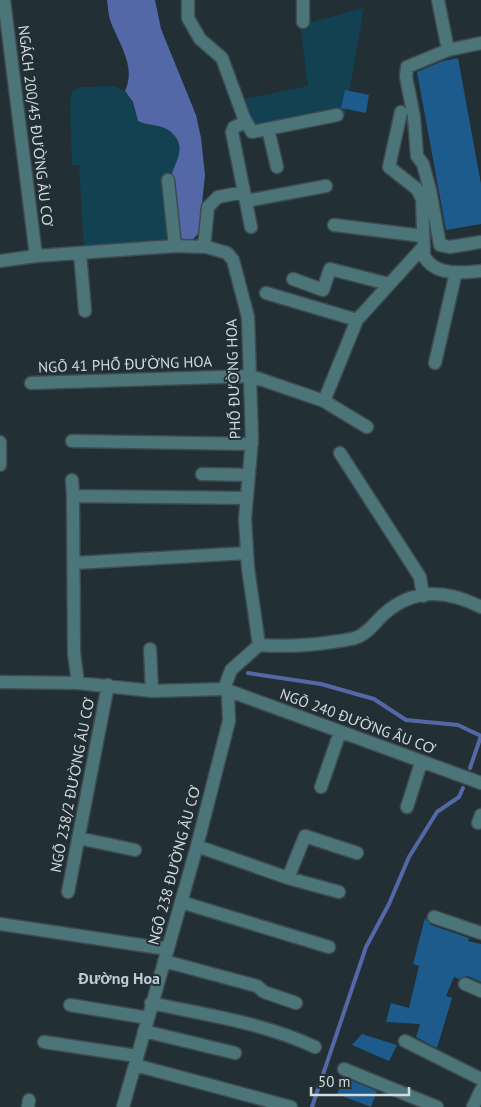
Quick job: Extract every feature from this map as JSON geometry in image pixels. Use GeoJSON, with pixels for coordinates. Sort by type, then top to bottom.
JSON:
{"type":"FeatureCollection","features":[{"type":"Feature","properties":{"kind":"street","name":"NGÁCH 200/45 ĐƯỜNG ÂU CƠ"},"geometry":{"type":"LineString","coordinates":[[4,0],[36,256]]}},
{"type":"Feature","properties":{"kind":"street"},"geometry":{"type":"LineString","coordinates":[[188,0],[188,18],[200,38],[222,58],[244,118],[252,132],[337,115]]}},
{"type":"Feature","properties":{"kind":"street"},"geometry":{"type":"LineString","coordinates":[[303,0],[303,22]]}},
{"type":"Feature","properties":{"kind":"street"},"geometry":{"type":"LineString","coordinates":[[438,0],[448,50]]}},
{"type":"Feature","properties":{"kind":"street"},"geometry":{"type":"LineString","coordinates":[[481,43],[448,50],[407,67],[406,77],[414,117],[417,156],[422,164],[430,190],[440,245],[450,247],[481,242]]}},
{"type":"Feature","properties":{"kind":"street"},"geometry":{"type":"LineString","coordinates":[[401,112],[389,167],[418,189],[424,211],[424,256],[428,263],[443,271],[481,271]]}},
{"type":"Feature","properties":{"kind":"street"},"geometry":{"type":"LineString","coordinates":[[244,118],[242,124],[234,127],[232,132],[251,227]]}},
{"type":"Feature","properties":{"kind":"street"},"geometry":{"type":"LineString","coordinates":[[268,129],[277,167]]}},
{"type":"Feature","properties":{"kind":"street"},"geometry":{"type":"LineString","coordinates":[[168,180],[175,246]]}},
{"type":"Feature","properties":{"kind":"street"},"geometry":{"type":"LineString","coordinates":[[204,247],[208,206],[218,197],[245,197],[326,186]]}},
{"type":"Feature","properties":{"kind":"street"},"geometry":{"type":"LineString","coordinates":[[334,225],[423,241]]}},
{"type":"Feature","properties":{"kind":"street"},"geometry":{"type":"LineString","coordinates":[[324,401],[357,320],[423,241]]}},
{"type":"Feature","properties":{"kind":"street","name":"PHỐ ĐƯỜNG HOA"},"geometry":{"type":"LineString","coordinates":[[0,261],[36,256],[175,246],[204,247],[227,253],[233,260],[248,317],[252,444],[245,519],[247,554],[259,645]]}},
{"type":"Feature","properties":{"kind":"street"},"geometry":{"type":"LineString","coordinates":[[80,253],[85,311]]}},
{"type":"Feature","properties":{"kind":"street"},"geometry":{"type":"LineString","coordinates":[[293,279],[323,290],[330,269],[389,284]]}},
{"type":"Feature","properties":{"kind":"street"},"geometry":{"type":"LineString","coordinates":[[435,363],[456,272]]}},
{"type":"Feature","properties":{"kind":"street"},"geometry":{"type":"LineString","coordinates":[[266,293],[357,320]]}},
{"type":"Feature","properties":{"kind":"street"},"geometry":{"type":"LineString","coordinates":[[251,376],[324,401],[367,427]]}},
{"type":"Feature","properties":{"kind":"street","name":"NGÕ 41 PHỐ ĐƯỜNG HOA"},"geometry":{"type":"LineString","coordinates":[[31,382],[251,376]]}},
{"type":"Feature","properties":{"kind":"street"},"geometry":{"type":"LineString","coordinates":[[72,441],[252,444]]}},
{"type":"Feature","properties":{"kind":"street"},"geometry":{"type":"LineString","coordinates":[[0,442],[0,465]]}},
{"type":"Feature","properties":{"kind":"street"},"geometry":{"type":"LineString","coordinates":[[340,453],[420,577],[422,596]]}},
{"type":"Feature","properties":{"kind":"street"},"geometry":{"type":"LineString","coordinates":[[202,474],[249,475]]}},
{"type":"Feature","properties":{"kind":"street"},"geometry":{"type":"LineString","coordinates":[[72,480],[74,653],[78,683]]}},
{"type":"Feature","properties":{"kind":"street"},"geometry":{"type":"LineString","coordinates":[[73,496],[247,498]]}},
{"type":"Feature","properties":{"kind":"street"},"geometry":{"type":"LineString","coordinates":[[74,563],[247,554]]}},
{"type":"Feature","properties":{"kind":"street"},"geometry":{"type":"LineString","coordinates":[[0,682],[78,683],[152,691],[224,689],[231,670],[259,645],[293,648],[355,638],[370,629],[393,607],[435,593],[450,594],[481,607]]}},
{"type":"Feature","properties":{"kind":"street"},"geometry":{"type":"LineString","coordinates":[[150,649],[152,691]]}},
{"type":"Feature","properties":{"kind":"street","name":"NGÕ 238/2 ĐƯỜNG ÂU CƠ"},"geometry":{"type":"LineString","coordinates":[[68,892],[108,685]]}},
{"type":"Feature","properties":{"kind":"street","name":"NGÕ 240 ĐƯỜNG ÂU CƠ"},"geometry":{"type":"LineString","coordinates":[[224,689],[421,763],[481,783]]}},
{"type":"Feature","properties":{"kind":"street","name":"NGÕ 238 ĐƯỜNG ÂU CƠ"},"geometry":{"type":"LineString","coordinates":[[123,1107],[197,846],[229,721],[228,694],[224,689]]}},
{"type":"Feature","properties":{"kind":"street"},"geometry":{"type":"LineString","coordinates":[[321,787],[340,732]]}},
{"type":"Feature","properties":{"kind":"street"},"geometry":{"type":"LineString","coordinates":[[406,808],[421,763]]}},
{"type":"Feature","properties":{"kind":"street"},"geometry":{"type":"LineString","coordinates":[[288,878],[305,836],[357,853]]}},
{"type":"Feature","properties":{"kind":"street"},"geometry":{"type":"LineString","coordinates":[[78,838],[135,850]]}},
{"type":"Feature","properties":{"kind":"street"},"geometry":{"type":"LineString","coordinates":[[197,846],[288,878],[339,892]]}},
{"type":"Feature","properties":{"kind":"street"},"geometry":{"type":"LineString","coordinates":[[180,902],[329,948]]}},
{"type":"Feature","properties":{"kind":"street"},"geometry":{"type":"LineString","coordinates":[[434,917],[481,933]]}},
{"type":"Feature","properties":{"kind":"street"},"geometry":{"type":"LineString","coordinates":[[0,924],[165,955],[257,986],[264,992],[296,1004]]}},
{"type":"Feature","properties":{"kind":"street"},"geometry":{"type":"LineString","coordinates":[[465,984],[481,991]]}},
{"type":"Feature","properties":{"kind":"street"},"geometry":{"type":"LineString","coordinates":[[151,1003],[206,1014],[293,1037],[315,1047]]}},
{"type":"Feature","properties":{"kind":"street"},"geometry":{"type":"LineString","coordinates":[[70,1005],[148,1018]]}},
{"type":"Feature","properties":{"kind":"street"},"geometry":{"type":"LineString","coordinates":[[144,1031],[235,1054]]}},
{"type":"Feature","properties":{"kind":"street"},"geometry":{"type":"LineString","coordinates":[[405,1041],[481,1079]]}},
{"type":"Feature","properties":{"kind":"street"},"geometry":{"type":"LineString","coordinates":[[44,1042],[136,1061],[291,1107]]}},
{"type":"Feature","properties":{"kind":"street"},"geometry":{"type":"LineString","coordinates":[[344,1069],[437,1107]]}},
{"type":"Feature","properties":{"kind":"street"},"geometry":{"type":"LineString","coordinates":[[473,1107],[481,1090]]}},
{"type":"Feature","properties":{"kind":"shaded area"},"geometry":{"type":"Polygon","coordinates":[[[364,8],[345,115],[254,135],[244,99],[308,86],[300,25],[364,8]]]}},
{"type":"Feature","properties":{"kind":"shaded area"},"geometry":{"type":"Polygon","coordinates":[[[114,86],[125,92],[131,99],[138,121],[165,128],[177,140],[179,151],[172,173],[171,184],[178,240],[84,248],[79,165],[72,165],[70,105],[72,91],[81,87],[114,86]]]}},
{"type":"Feature","properties":{"kind":"water"},"geometry":{"type":"Polygon","coordinates":[[[107,0],[155,0],[161,29],[196,115],[201,138],[205,175],[199,233],[193,239],[178,240],[172,200],[171,178],[178,156],[179,145],[173,134],[165,128],[138,121],[133,102],[125,91],[129,73],[128,64],[110,20],[107,0]]]}},
{"type":"Feature","properties":{"kind":"building"},"geometry":{"type":"Polygon","coordinates":[[[458,58],[481,184],[481,224],[446,230],[417,72],[443,61],[458,58]]]}},
{"type":"Feature","properties":{"kind":"building"},"geometry":{"type":"Polygon","coordinates":[[[345,90],[369,95],[366,113],[341,108],[345,90]]]}},
{"type":"Feature","properties":{"kind":"building"},"geometry":{"type":"Polygon","coordinates":[[[425,918],[431,925],[469,938],[468,941],[481,944],[481,982],[468,976],[459,979],[454,977],[446,996],[452,998],[437,1048],[416,1037],[420,1024],[386,1022],[391,1003],[409,1008],[419,966],[413,964],[425,918]]]}},
{"type":"Feature","properties":{"kind":"building"},"geometry":{"type":"Polygon","coordinates":[[[362,1034],[397,1045],[389,1061],[352,1045],[362,1034]]]}},
{"type":"Feature","properties":{"kind":"building"},"geometry":{"type":"Polygon","coordinates":[[[345,1078],[377,1091],[371,1107],[337,1094],[345,1078]]]}},
{"type":"Feature","properties":{"kind":"waterway"},"geometry":{"type":"LineString","coordinates":[[248,673],[321,684],[374,699],[406,720],[458,725],[481,736],[470,768]]}},
{"type":"Feature","properties":{"kind":"waterway"},"geometry":{"type":"LineString","coordinates":[[312,1107],[366,947],[389,904],[409,857],[437,812],[459,797],[463,788]]}},
{"type":"Feature","properties":{"kind":"district","name":"Đường Hoa"},"geometry":{"type":"Point","coordinates":[119,978]}}]}
